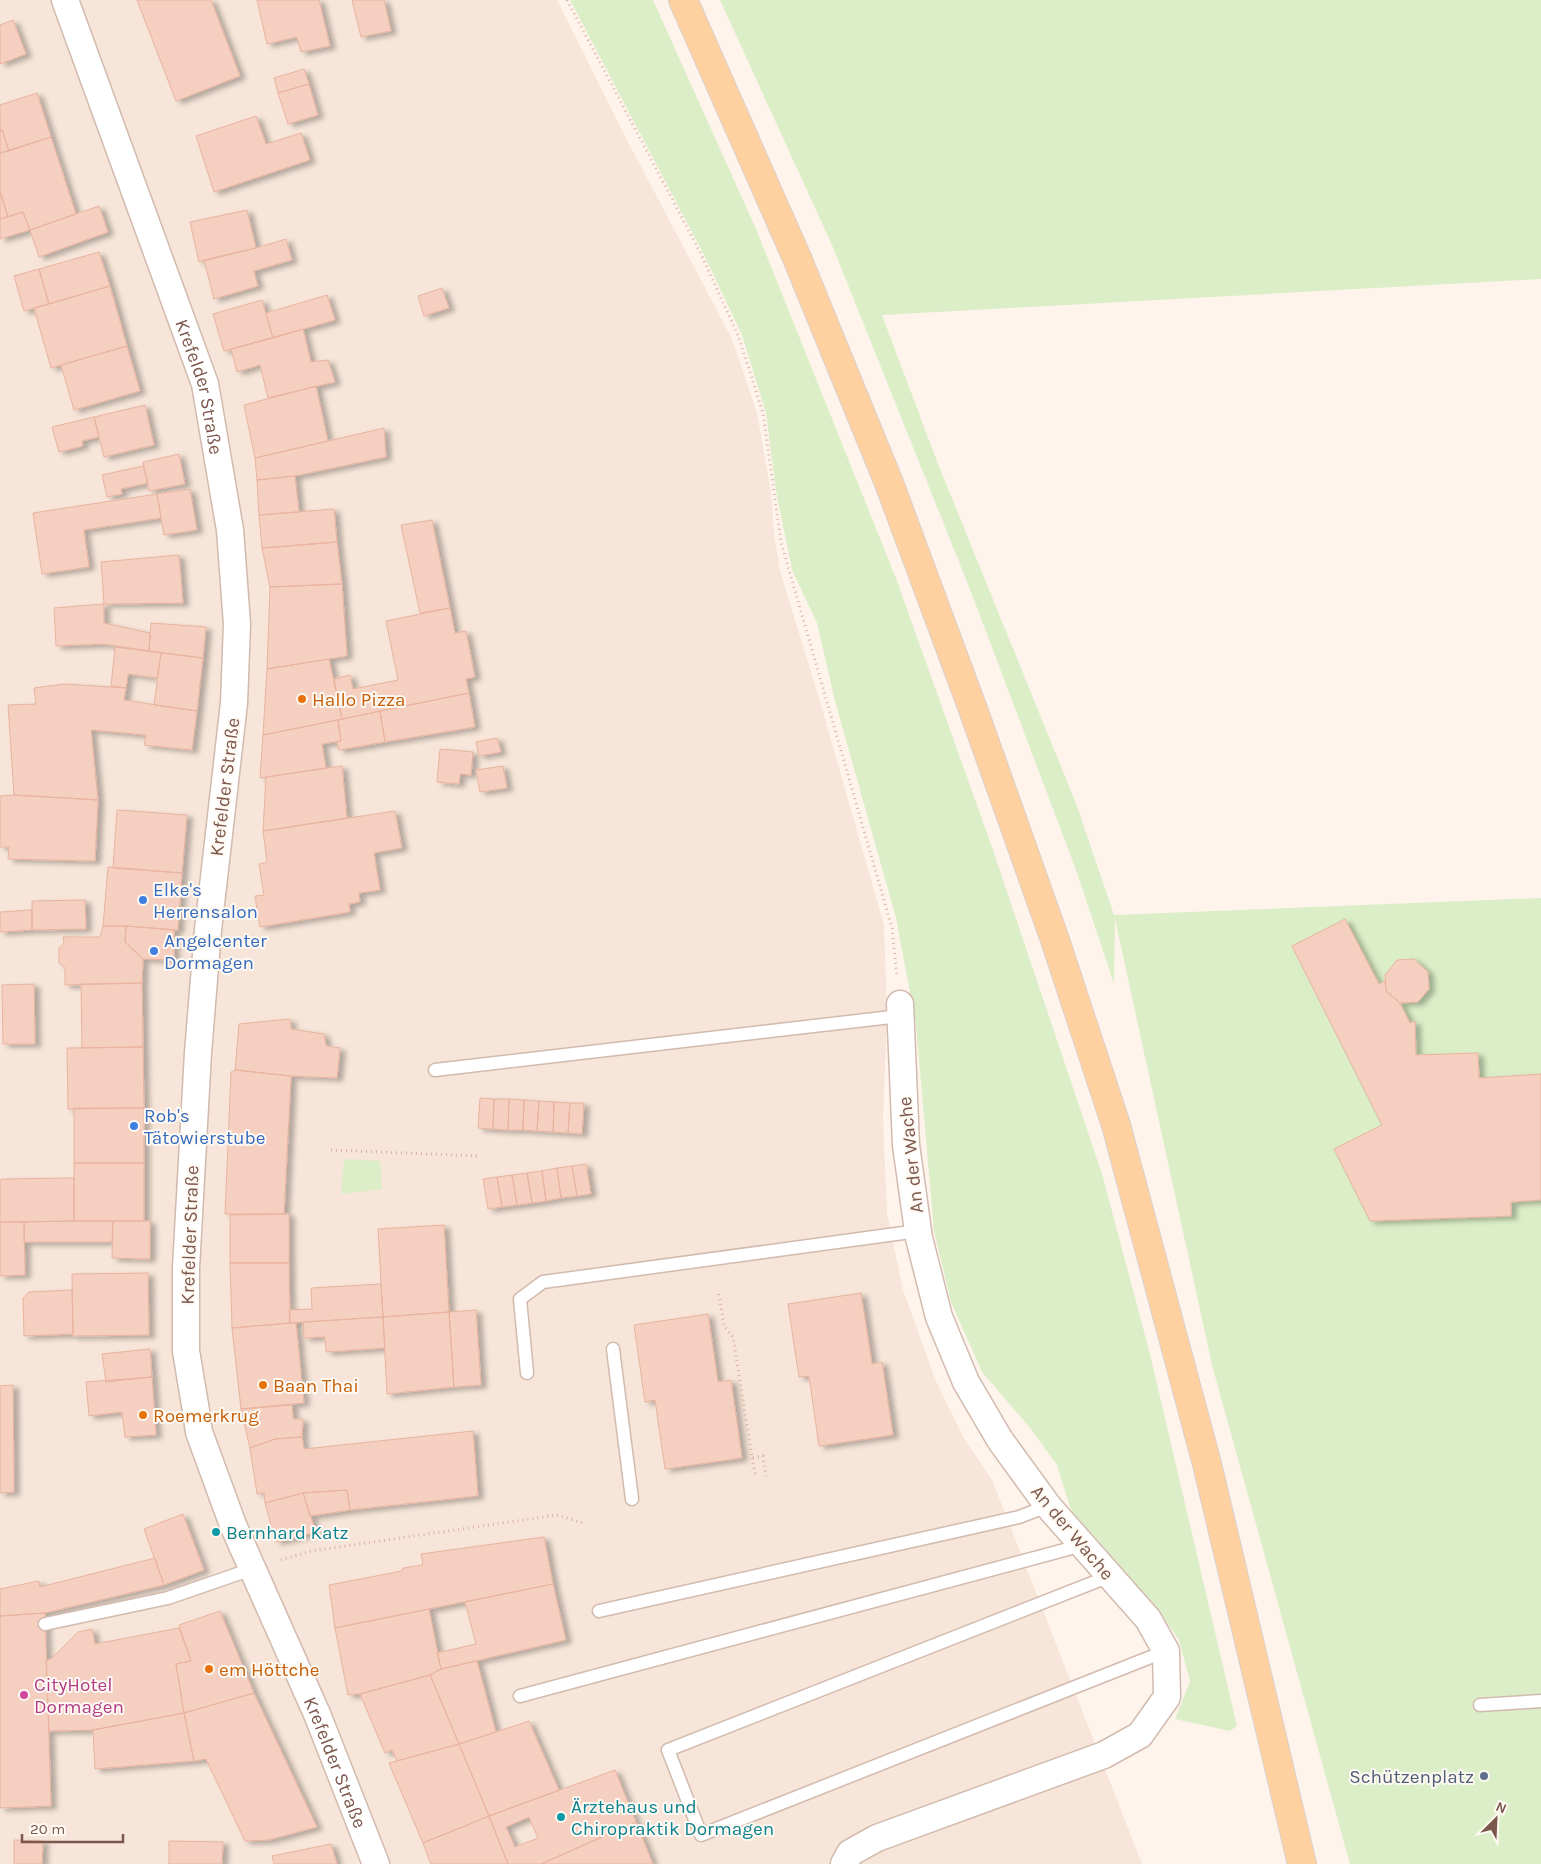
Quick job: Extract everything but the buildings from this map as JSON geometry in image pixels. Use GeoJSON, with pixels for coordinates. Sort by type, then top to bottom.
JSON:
{"type":"FeatureCollection","features":[{"type":"Feature","properties":{"kind":"main road"},"geometry":{"type":"LineString","coordinates":[[683,0],[798,258],[889,483],[978,721],[1054,937],[1110,1106],[1207,1464],[1302,1864]]}},
{"type":"Feature","properties":{"kind":"street","name":"Krefelder Straße"},"geometry":{"type":"LineString","coordinates":[[65,0],[205,384],[230,530],[237,624],[234,703],[208,930],[198,1053],[186,1268],[186,1351],[199,1432],[233,1526],[317,1714],[376,1864]]}},
{"type":"Feature","properties":{"kind":"street","name":"An der Wache"},"geometry":{"type":"LineString","coordinates":[[844,1864],[850,1853],[877,1838],[1104,1755],[1140,1735],[1167,1697],[1166,1651],[1148,1619],[1048,1506],[1000,1440],[966,1382],[939,1317],[918,1231],[906,1145],[900,1010]]}},
{"type":"Feature","properties":{"kind":"lane"},"geometry":{"type":"LineString","coordinates":[[435,1070],[900,1010]]}},
{"type":"Feature","properties":{"kind":"lane"},"geometry":{"type":"LineString","coordinates":[[526,1373],[520,1299],[543,1282],[918,1231]]}},
{"type":"Feature","properties":{"kind":"lane"},"geometry":{"type":"LineString","coordinates":[[613,1349],[632,1499]]}},
{"type":"Feature","properties":{"kind":"lane"},"geometry":{"type":"LineString","coordinates":[[599,1611],[1019,1517],[1048,1506]]}},
{"type":"Feature","properties":{"kind":"lane"},"geometry":{"type":"LineString","coordinates":[[520,1696],[1084,1545]]}},
{"type":"Feature","properties":{"kind":"lane"},"geometry":{"type":"LineString","coordinates":[[45,1624],[168,1598],[252,1570]]}},
{"type":"Feature","properties":{"kind":"lane"},"geometry":{"type":"LineString","coordinates":[[1110,1576],[668,1750],[701,1835],[1166,1651]]}},
{"type":"Feature","properties":{"kind":"lane"},"geometry":{"type":"LineString","coordinates":[[1480,1705],[1541,1701]]}},
{"type":"Feature","properties":{"kind":"path"},"geometry":{"type":"LineString","coordinates":[[567,0],[700,252],[738,335],[763,413],[781,542],[892,928],[900,1010]]}},
{"type":"Feature","properties":{"kind":"path"},"geometry":{"type":"LineString","coordinates":[[331,1150],[477,1156]]}},
{"type":"Feature","properties":{"kind":"path"},"geometry":{"type":"LineString","coordinates":[[719,1294],[724,1326],[733,1337],[756,1477]]}},
{"type":"Feature","properties":{"kind":"path"},"geometry":{"type":"LineString","coordinates":[[752,1458],[763,1456],[766,1476]]}},
{"type":"Feature","properties":{"kind":"path"},"geometry":{"type":"LineString","coordinates":[[312,1551],[557,1515],[582,1522]]}},
{"type":"Feature","properties":{"kind":"shaded area"},"geometry":{"type":"Polygon","coordinates":[[[0,0],[557,0],[617,121],[732,339],[757,413],[771,492],[774,533],[780,571],[821,705],[884,925],[887,1015],[883,1119],[887,1213],[903,1290],[935,1379],[963,1437],[992,1480],[1142,1864],[0,1864],[0,0]]]}},
{"type":"Feature","properties":{"kind":"green space"},"geometry":{"type":"Polygon","coordinates":[[[570,0],[653,0],[756,229],[897,581],[993,850],[1102,1174],[1150,1354],[1237,1726],[1230,1731],[1175,1719],[1190,1681],[1179,1640],[1157,1608],[1071,1510],[1057,1465],[1031,1429],[982,1372],[951,1302],[934,1231],[916,1025],[896,918],[835,701],[817,623],[792,570],[776,491],[766,413],[742,335],[703,253],[570,0]]]}},
{"type":"Feature","properties":{"kind":"green space"},"geometry":{"type":"Polygon","coordinates":[[[720,0],[1541,0],[1541,279],[882,315],[938,464],[1077,806],[1114,915],[1541,898],[1541,1864],[1350,1864],[1212,1365],[1115,919],[1114,984],[1075,867],[968,584],[832,245],[720,0]]]}},
{"type":"Feature","properties":{"kind":"green space"},"geometry":{"type":"Polygon","coordinates":[[[344,1159],[380,1161],[382,1189],[341,1194],[344,1159]]]}},
{"type":"Feature","properties":{"kind":"place","name":"Hallo Pizza"},"geometry":{"type":"Point","coordinates":[302,699]}},
{"type":"Feature","properties":{"kind":"place","name":"Elke's Herrensalon"},"geometry":{"type":"Point","coordinates":[143,900]}},
{"type":"Feature","properties":{"kind":"place","name":"Angelcenter Dormagen"},"geometry":{"type":"Point","coordinates":[154,951]}},
{"type":"Feature","properties":{"kind":"place","name":"Rob's Tätowierstube"},"geometry":{"type":"Point","coordinates":[134,1126]}},
{"type":"Feature","properties":{"kind":"place","name":"Baan Thai"},"geometry":{"type":"Point","coordinates":[263,1385]}},
{"type":"Feature","properties":{"kind":"place","name":"Roemerkrug"},"geometry":{"type":"Point","coordinates":[143,1415]}},
{"type":"Feature","properties":{"kind":"place","name":"Bernhard Katz"},"geometry":{"type":"Point","coordinates":[216,1532]}},
{"type":"Feature","properties":{"kind":"place","name":"em Höttche"},"geometry":{"type":"Point","coordinates":[209,1669]}},
{"type":"Feature","properties":{"kind":"place","name":"CityHotel Dormagen"},"geometry":{"type":"Point","coordinates":[24,1695]}},
{"type":"Feature","properties":{"kind":"place","name":"Schützenplatz"},"geometry":{"type":"Point","coordinates":[1484,1776]}},
{"type":"Feature","properties":{"kind":"place","name":"Ärztehaus und Chiropraktik Dormagen"},"geometry":{"type":"Point","coordinates":[561,1817]}}]}
